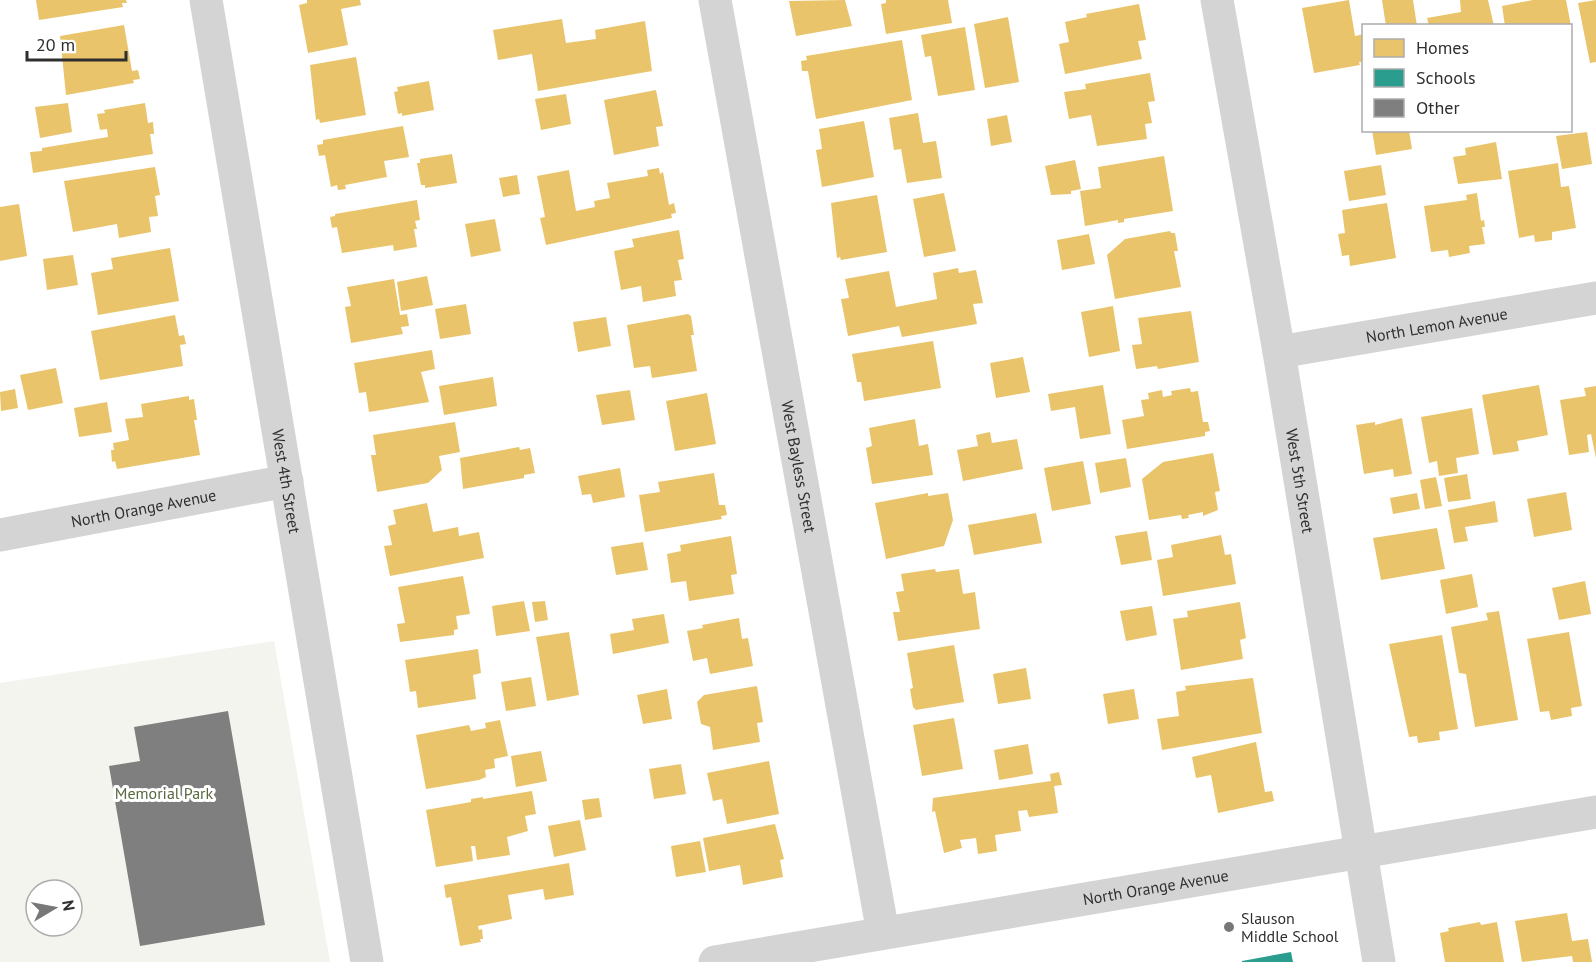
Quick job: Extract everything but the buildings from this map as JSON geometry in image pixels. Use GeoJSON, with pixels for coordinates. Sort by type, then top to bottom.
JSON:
{"type":"FeatureCollection","features":[{"type":"Feature","properties":{"kind":"street","name":"West 4th Street"},"geometry":{"type":"LineString","coordinates":[[206,0],[367,962]]}},
{"type":"Feature","properties":{"kind":"street","name":"West Bayless Street"},"geometry":{"type":"LineString","coordinates":[[715,0],[883,933]]}},
{"type":"Feature","properties":{"kind":"street","name":"West 5th Street"},"geometry":{"type":"LineString","coordinates":[[1217,0],[1279,352],[1379,962]]}},
{"type":"Feature","properties":{"kind":"street","name":"North Lemon Avenue"},"geometry":{"type":"LineString","coordinates":[[1279,352],[1596,298]]}},
{"type":"Feature","properties":{"kind":"street","name":"North Orange Avenue"},"geometry":{"type":"LineString","coordinates":[[0,535],[287,482]]}},
{"type":"Feature","properties":{"kind":"street","name":"North Orange Avenue"},"geometry":{"type":"LineString","coordinates":[[716,962],[1596,812]]}},
{"type":"Feature","properties":{"kind":"green space","name":"Memorial Park"},"geometry":{"type":"Polygon","coordinates":[[[274,641],[330,962],[0,962],[0,683],[274,641]]]}},
{"type":"Feature","properties":{"kind":"place","name":"Slauson Middle School"},"geometry":{"type":"Point","coordinates":[1229,927]}}]}
